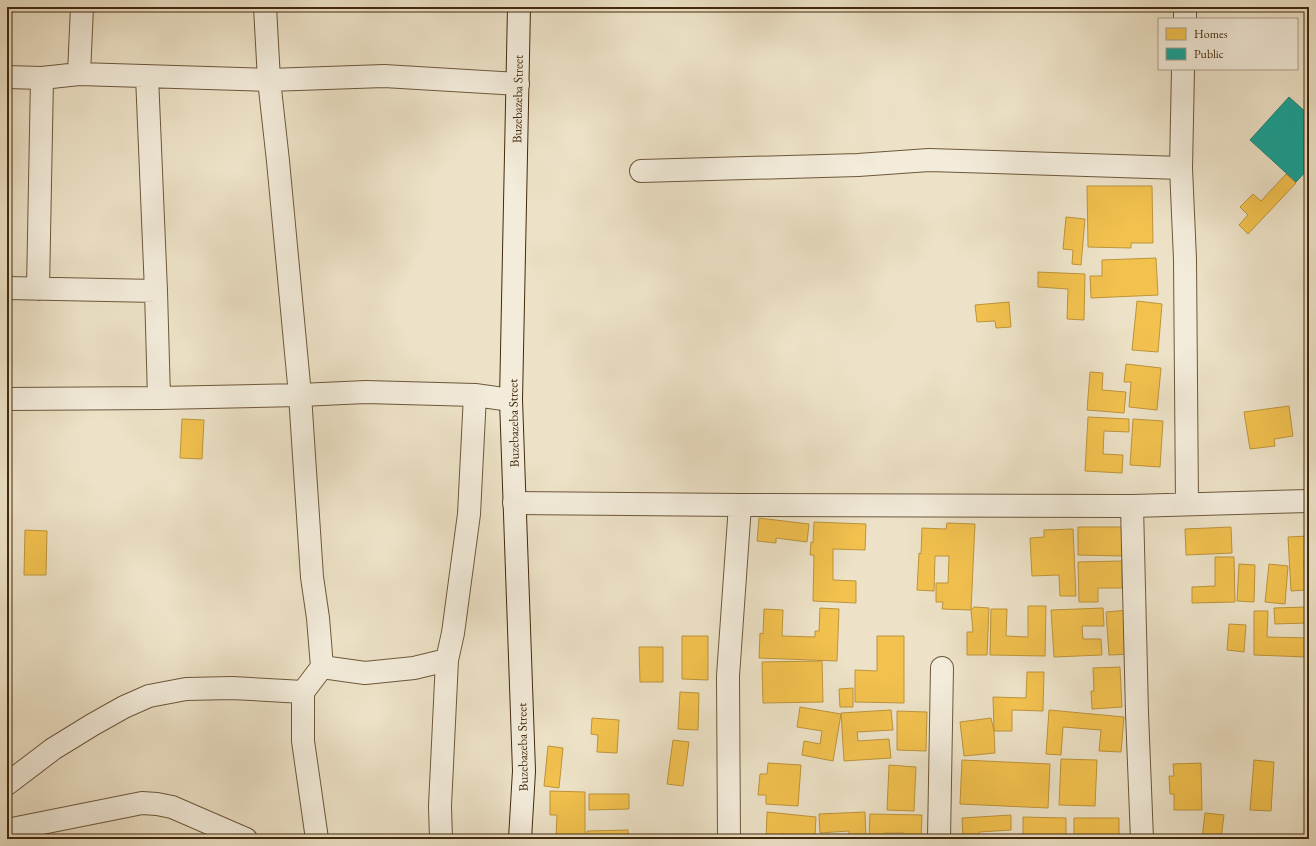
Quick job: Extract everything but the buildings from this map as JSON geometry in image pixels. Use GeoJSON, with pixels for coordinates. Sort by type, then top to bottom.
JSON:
{"type":"FeatureCollection","features":[{"type":"Feature","properties":{"kind":"street"},"geometry":{"type":"LineString","coordinates":[[79,74],[82,7]]}},
{"type":"Feature","properties":{"kind":"street"},"geometry":{"type":"LineString","coordinates":[[265,7],[269,80],[279,169],[300,395],[312,577],[318,618],[322,667],[303,692],[303,741],[317,839]]}},
{"type":"Feature","properties":{"kind":"street","name":"Buzebazeba Street"},"geometry":{"type":"LineString","coordinates":[[519,7],[511,400],[524,771],[520,839]]}},
{"type":"Feature","properties":{"kind":"street"},"geometry":{"type":"LineString","coordinates":[[1185,7],[1185,18]]}},
{"type":"Feature","properties":{"kind":"street"},"geometry":{"type":"LineString","coordinates":[[1184,70],[1181,168],[1185,259],[1187,504]]}},
{"type":"Feature","properties":{"kind":"street"},"geometry":{"type":"LineString","coordinates":[[7,77],[42,78],[79,74],[269,80],[384,76],[518,84]]}},
{"type":"Feature","properties":{"kind":"street"},"geometry":{"type":"LineString","coordinates":[[147,76],[159,398]]}},
{"type":"Feature","properties":{"kind":"street"},"geometry":{"type":"LineString","coordinates":[[38,289],[42,78]]}},
{"type":"Feature","properties":{"kind":"street"},"geometry":{"type":"LineString","coordinates":[[641,171],[858,165],[929,160],[1181,168]]}},
{"type":"Feature","properties":{"kind":"street"},"geometry":{"type":"LineString","coordinates":[[7,288],[156,291]]}},
{"type":"Feature","properties":{"kind":"street"},"geometry":{"type":"LineString","coordinates":[[7,399],[159,398],[366,392],[475,395],[511,400]]}},
{"type":"Feature","properties":{"kind":"street"},"geometry":{"type":"LineString","coordinates":[[441,839],[440,806],[447,660],[454,633],[469,514],[475,395]]}},
{"type":"Feature","properties":{"kind":"street"},"geometry":{"type":"LineString","coordinates":[[514,503],[1132,506],[1309,501]]}},
{"type":"Feature","properties":{"kind":"street"},"geometry":{"type":"LineString","coordinates":[[729,839],[728,676],[740,505]]}},
{"type":"Feature","properties":{"kind":"street"},"geometry":{"type":"LineString","coordinates":[[1132,506],[1137,714],[1142,839]]}},
{"type":"Feature","properties":{"kind":"street"},"geometry":{"type":"LineString","coordinates":[[322,667],[365,673],[414,668],[447,660]]}},
{"type":"Feature","properties":{"kind":"street"},"geometry":{"type":"LineString","coordinates":[[939,839],[942,668]]}},
{"type":"Feature","properties":{"kind":"street"},"geometry":{"type":"LineString","coordinates":[[7,784],[53,749],[85,729],[124,707],[149,696],[186,689],[232,688],[303,692]]}},
{"type":"Feature","properties":{"kind":"street"},"geometry":{"type":"LineString","coordinates":[[7,830],[142,803],[172,807],[246,839]]}}]}
